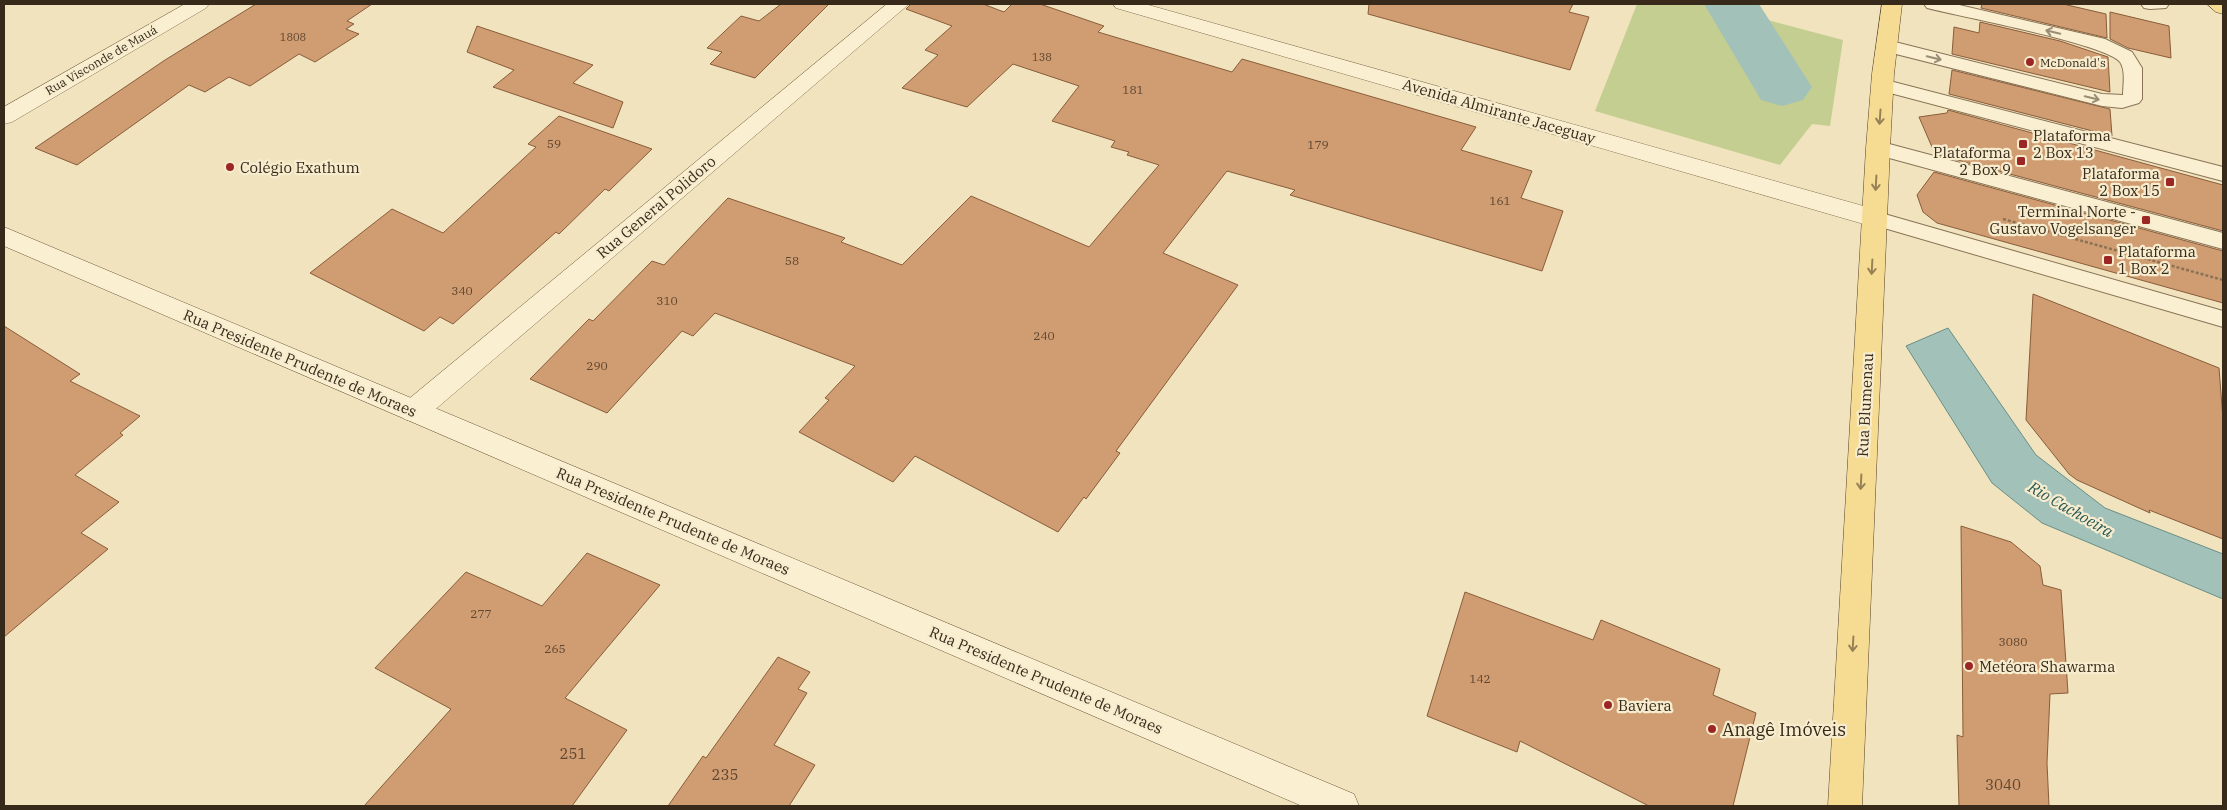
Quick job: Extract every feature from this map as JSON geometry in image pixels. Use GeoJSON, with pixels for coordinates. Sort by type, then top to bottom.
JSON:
{"type":"FeatureCollection","features":[{"type":"Feature","properties":{"kind":"main road","name":"Rua Blumenau"},"geometry":{"type":"LineString","coordinates":[[1845,806],[1878,148],[1882,85],[1892,4]]}},
{"type":"Feature","properties":{"kind":"main road"},"geometry":{"type":"LineString","coordinates":[[2217,4],[2223,8]]}},
{"type":"Feature","properties":{"kind":"street","name":"Rua Visconde de Mauá"},"geometry":{"type":"LineString","coordinates":[[4,117],[199,4]]}},
{"type":"Feature","properties":{"kind":"street","name":"Rua General Polidoro"},"geometry":{"type":"LineString","coordinates":[[414,411],[899,4]]}},
{"type":"Feature","properties":{"kind":"street","name":"Avenida Almirante Jaceguay"},"geometry":{"type":"LineString","coordinates":[[1123,4],[1874,218]]}},
{"type":"Feature","properties":{"kind":"street","name":"Rua Presidente Prudente de Moraes"},"geometry":{"type":"LineString","coordinates":[[4,236],[1342,806]]}},
{"type":"Feature","properties":{"kind":"lane"},"geometry":{"type":"LineString","coordinates":[[1887,46],[2102,100],[2122,102],[2132,99],[2133,68],[2125,56],[2099,43],[1933,4]]}},
{"type":"Feature","properties":{"kind":"lane"},"geometry":{"type":"LineString","coordinates":[[2150,4],[2160,4]]}},
{"type":"Feature","properties":{"kind":"lane"},"geometry":{"type":"LineString","coordinates":[[1882,85],[2223,174]]}},
{"type":"Feature","properties":{"kind":"lane"},"geometry":{"type":"LineString","coordinates":[[1878,148],[2223,241]]}},
{"type":"Feature","properties":{"kind":"lane"},"geometry":{"type":"LineString","coordinates":[[1874,218],[2223,319]]}},
{"type":"Feature","properties":{"kind":"path"},"geometry":{"type":"LineString","coordinates":[[2003,219],[2223,280]]}},
{"type":"Feature","properties":{"kind":"green space"},"geometry":{"type":"Polygon","coordinates":[[[1637,4],[1745,4],[1753,16],[1843,40],[1830,126],[1812,124],[1780,165],[1595,111],[1637,4]]]}},
{"type":"Feature","properties":{"kind":"water"},"geometry":{"type":"Polygon","coordinates":[[[1948,328],[2036,455],[2105,508],[2223,554],[2223,599],[2042,523],[1992,483],[1906,346],[1948,328]]]}},
{"type":"Feature","properties":{"kind":"building"},"geometry":{"type":"Polygon","coordinates":[[[256,4],[372,4],[347,21],[354,24],[346,29],[359,34],[315,62],[299,54],[250,86],[229,77],[205,92],[189,85],[77,165],[35,148],[165,60],[256,4]]]}},
{"type":"Feature","properties":{"kind":"building"},"geometry":{"type":"Polygon","coordinates":[[[781,4],[829,4],[755,78],[710,64],[722,52],[707,48],[741,16],[759,21],[781,4]]]}},
{"type":"Feature","properties":{"kind":"building"},"geometry":{"type":"Polygon","coordinates":[[[911,4],[983,4],[1004,12],[1012,4],[1040,4],[1104,26],[1098,32],[1232,72],[1242,59],[1476,127],[1461,150],[1532,171],[1521,198],[1563,211],[1542,271],[1290,195],[1295,190],[1227,171],[1163,253],[1238,285],[1116,451],[1120,453],[1086,499],[1084,497],[1058,532],[915,456],[893,482],[799,432],[829,400],[825,398],[855,366],[715,313],[693,336],[682,331],[607,413],[530,379],[589,319],[593,321],[652,261],[664,265],[728,198],[845,238],[841,242],[902,265],[971,196],[1089,247],[1159,165],[1127,155],[1129,152],[1111,147],[1115,141],[1052,121],[1079,86],[1013,64],[967,107],[902,88],[938,55],[925,50],[952,26],[906,9],[911,4]]]}},
{"type":"Feature","properties":{"kind":"building"},"geometry":{"type":"Polygon","coordinates":[[[1369,4],[1573,4],[1569,12],[1589,17],[1570,70],[1368,14],[1369,4]]]}},
{"type":"Feature","properties":{"kind":"building"},"geometry":{"type":"Polygon","coordinates":[[[1982,4],[2063,4],[2106,14],[2107,38],[1981,8],[1982,4]]]}},
{"type":"Feature","properties":{"kind":"building"},"geometry":{"type":"Polygon","coordinates":[[[2110,12],[2169,26],[2171,58],[2128,48],[2110,39],[2110,12]]]}},
{"type":"Feature","properties":{"kind":"building","name":"McDonald's"},"geometry":{"type":"Polygon","coordinates":[[[1980,22],[2060,41],[2108,57],[2110,92],[1952,54],[1954,27],[1979,33],[1980,22]]]}},
{"type":"Feature","properties":{"kind":"building"},"geometry":{"type":"Polygon","coordinates":[[[477,26],[593,65],[573,83],[623,102],[613,128],[493,87],[514,70],[467,52],[477,26]]]}},
{"type":"Feature","properties":{"kind":"building"},"geometry":{"type":"Polygon","coordinates":[[[1952,70],[2110,109],[2112,136],[1949,94],[1952,70]]]}},
{"type":"Feature","properties":{"kind":"building"},"geometry":{"type":"Polygon","coordinates":[[[1948,110],[2223,185],[2223,231],[1935,154],[1919,117],[1947,113],[1948,110]]]}},
{"type":"Feature","properties":{"kind":"building"},"geometry":{"type":"Polygon","coordinates":[[[559,116],[652,149],[609,191],[605,189],[559,234],[556,232],[453,324],[440,317],[424,331],[310,273],[392,209],[443,233],[536,147],[528,144],[559,116]]]}},
{"type":"Feature","properties":{"kind":"building"},"geometry":{"type":"Polygon","coordinates":[[[1934,172],[2223,251],[2223,303],[1937,223],[1923,212],[1917,195],[1934,172]]]}},
{"type":"Feature","properties":{"kind":"building"},"geometry":{"type":"Polygon","coordinates":[[[2033,294],[2219,368],[2223,419],[2223,539],[2149,510],[2150,513],[2077,480],[2069,474],[2026,420],[2033,294]]]}},
{"type":"Feature","properties":{"kind":"building"},"geometry":{"type":"Polygon","coordinates":[[[4,326],[80,374],[70,381],[140,416],[120,433],[123,435],[75,475],[119,502],[81,533],[108,549],[4,637],[4,326]]]}},
{"type":"Feature","properties":{"kind":"building"},"geometry":{"type":"Polygon","coordinates":[[[1961,526],[2011,542],[2040,566],[2043,585],[2061,590],[2068,693],[2050,694],[2047,763],[2049,806],[1959,806],[1957,735],[1963,737],[1961,526]]]}},
{"type":"Feature","properties":{"kind":"building"},"geometry":{"type":"Polygon","coordinates":[[[587,553],[660,585],[565,698],[627,730],[572,806],[364,806],[451,709],[375,668],[466,572],[542,606],[587,553]]]}},
{"type":"Feature","properties":{"kind":"building"},"geometry":{"type":"Polygon","coordinates":[[[1465,592],[1593,640],[1601,620],[1720,669],[1713,695],[1756,713],[1733,806],[1649,806],[1520,741],[1517,752],[1427,716],[1465,592]]]}},
{"type":"Feature","properties":{"kind":"building"},"geometry":{"type":"Polygon","coordinates":[[[778,657],[810,672],[798,689],[807,693],[774,745],[815,765],[789,806],[668,806],[703,756],[706,758],[778,657]]]}},
{"type":"Feature","properties":{"kind":"waterway","name":"Rio Cachoeira"},"geometry":{"type":"LineString","coordinates":[[1732,4],[1782,87]]}},
{"type":"Feature","properties":{"kind":"place","name":"McDonald's"},"geometry":{"type":"Point","coordinates":[2030,62]}},
{"type":"Feature","properties":{"kind":"place","name":"Plataforma 2 Box 13"},"geometry":{"type":"Point","coordinates":[2023,144]}},
{"type":"Feature","properties":{"kind":"place","name":"Plataforma 2 Box 9"},"geometry":{"type":"Point","coordinates":[2021,161]}},
{"type":"Feature","properties":{"kind":"place","name":"Colégio Exathum"},"geometry":{"type":"Point","coordinates":[230,167]}},
{"type":"Feature","properties":{"kind":"place","name":"Plataforma 2 Box 15"},"geometry":{"type":"Point","coordinates":[2170,182]}},
{"type":"Feature","properties":{"kind":"place","name":"Terminal Norte - Gustavo Vogelsanger"},"geometry":{"type":"Point","coordinates":[2146,220]}},
{"type":"Feature","properties":{"kind":"place","name":"Plataforma 1 Box 2"},"geometry":{"type":"Point","coordinates":[2108,260]}},
{"type":"Feature","properties":{"kind":"place","name":"Metéora Shawarma"},"geometry":{"type":"Point","coordinates":[1969,666]}},
{"type":"Feature","properties":{"kind":"place","name":"Baviera"},"geometry":{"type":"Point","coordinates":[1608,705]}},
{"type":"Feature","properties":{"kind":"place","name":"Anagê Imóveis"},"geometry":{"type":"Point","coordinates":[1712,729]}}]}
